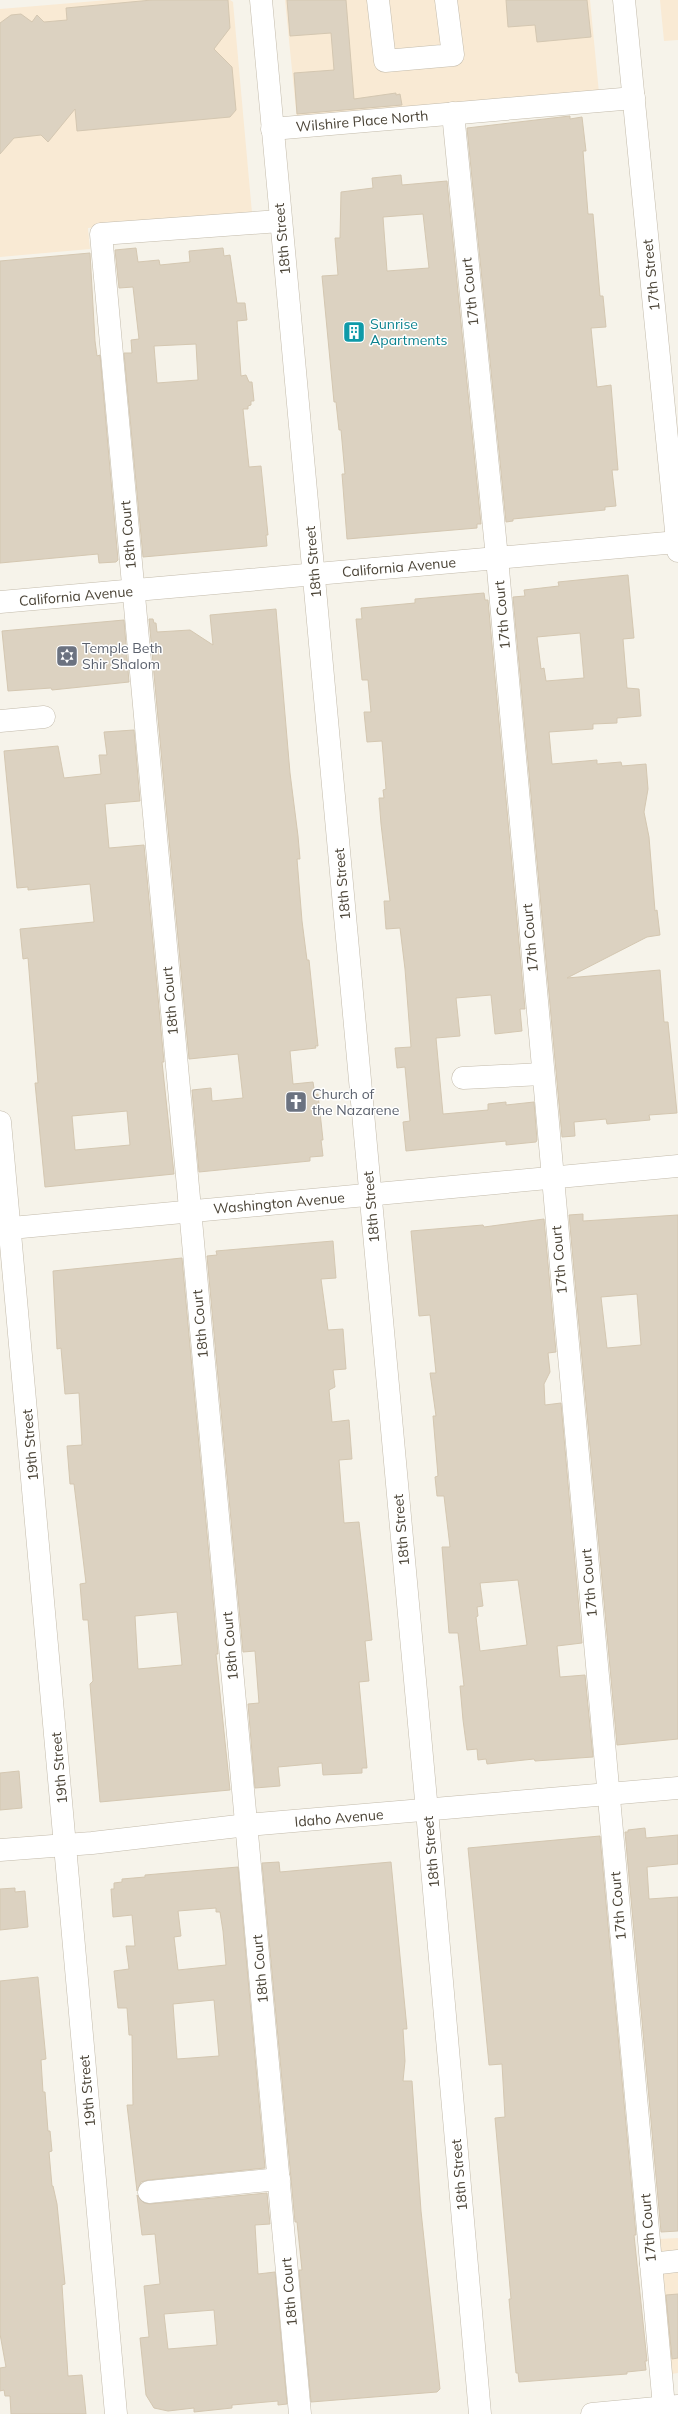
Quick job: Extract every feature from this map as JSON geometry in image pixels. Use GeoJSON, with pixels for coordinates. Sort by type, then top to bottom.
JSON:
{"type":"FeatureCollection","features":[{"type":"Feature","properties":{"kind":"street","name":"18th Street"},"geometry":{"type":"LineString","coordinates":[[261,0],[280,221],[315,575],[369,1195],[427,1811],[480,2414]]}},
{"type":"Feature","properties":{"kind":"street"},"geometry":{"type":"LineString","coordinates":[[378,0],[385,61],[453,55],[446,0]]}},
{"type":"Feature","properties":{"kind":"street","name":"17th Street"},"geometry":{"type":"LineString","coordinates":[[624,0],[678,545]]}},
{"type":"Feature","properties":{"kind":"street","name":"Wilshire Place North"},"geometry":{"type":"LineString","coordinates":[[272,129],[634,98]]}},
{"type":"Feature","properties":{"kind":"street","name":"17th Court"},"geometry":{"type":"LineString","coordinates":[[453,113],[497,558],[542,1074],[651,2264],[671,2407]]}},
{"type":"Feature","properties":{"kind":"street","name":"18th Court"},"geometry":{"type":"LineString","coordinates":[[280,221],[101,234],[300,2414]]}},
{"type":"Feature","properties":{"kind":"street","name":"California Avenue"},"geometry":{"type":"LineString","coordinates":[[0,602],[497,558],[678,545]]}},
{"type":"Feature","properties":{"kind":"street"},"geometry":{"type":"LineString","coordinates":[[0,721],[44,717]]}},
{"type":"Feature","properties":{"kind":"street"},"geometry":{"type":"LineString","coordinates":[[463,1078],[542,1074]]}},
{"type":"Feature","properties":{"kind":"street","name":"19th Street"},"geometry":{"type":"LineString","coordinates":[[0,1122],[5,1228],[65,1845],[116,2414]]}},
{"type":"Feature","properties":{"kind":"street","name":"Washington Avenue"},"geometry":{"type":"LineString","coordinates":[[5,1228],[678,1166]]}},
{"type":"Feature","properties":{"kind":"street","name":"Idaho Avenue"},"geometry":{"type":"LineString","coordinates":[[0,1850],[65,1845],[246,1825],[427,1811],[678,1788]]}},
{"type":"Feature","properties":{"kind":"street"},"geometry":{"type":"LineString","coordinates":[[150,2192],[279,2179]]}},
{"type":"Feature","properties":{"kind":"street"},"geometry":{"type":"LineString","coordinates":[[651,2264],[678,2261]]}},
{"type":"Feature","properties":{"kind":"street"},"geometry":{"type":"LineString","coordinates":[[592,2414],[671,2407]]}},
{"type":"Feature","properties":{"kind":"shaded area"},"geometry":{"type":"Polygon","coordinates":[[[108,0],[230,0],[233,2],[252,213],[88,228],[90,249],[0,257],[0,9],[108,0]]]}},
{"type":"Feature","properties":{"kind":"shaded area"},"geometry":{"type":"Polygon","coordinates":[[[285,0],[590,0],[599,93],[297,120],[285,0]]]}},
{"type":"Feature","properties":{"kind":"shaded area"},"geometry":{"type":"Polygon","coordinates":[[[660,0],[678,0],[678,40],[664,41],[660,0]]]}},
{"type":"Feature","properties":{"kind":"shaded area"},"geometry":{"type":"Polygon","coordinates":[[[678,2238],[678,2373],[671,2374],[659,2239],[678,2238]]]}},
{"type":"Feature","properties":{"kind":"building"},"geometry":{"type":"Polygon","coordinates":[[[152,0],[228,0],[230,28],[214,49],[232,67],[236,110],[230,117],[77,131],[75,109],[48,142],[41,135],[14,138],[0,154],[0,23],[11,15],[21,14],[32,22],[37,15],[44,22],[67,20],[66,8],[152,0]]]}},
{"type":"Feature","properties":{"kind":"building"},"geometry":{"type":"Polygon","coordinates":[[[287,0],[346,0],[354,99],[396,93],[396,95],[400,94],[402,105],[297,114],[294,73],[334,70],[331,33],[290,36],[287,0]]]}},
{"type":"Feature","properties":{"kind":"building"},"geometry":{"type":"Polygon","coordinates":[[[506,0],[587,0],[591,37],[537,42],[535,25],[508,27],[506,0]]]}},
{"type":"Feature","properties":{"kind":"building"},"geometry":{"type":"Polygon","coordinates":[[[570,116],[570,119],[582,117],[586,151],[583,151],[588,214],[593,214],[600,296],[603,296],[606,327],[591,328],[597,387],[611,385],[618,470],[612,470],[616,506],[605,507],[605,510],[513,519],[513,521],[506,522],[467,128],[570,116]]]}},
{"type":"Feature","properties":{"kind":"building"},"geometry":{"type":"Polygon","coordinates":[[[401,175],[402,185],[447,181],[481,524],[477,524],[477,528],[347,539],[342,474],[345,474],[341,430],[339,430],[336,402],[334,402],[322,276],[338,275],[335,238],[340,238],[341,192],[373,188],[372,178],[401,175]],[[423,214],[383,217],[387,271],[429,268],[423,214]]]}},
{"type":"Feature","properties":{"kind":"building"},"geometry":{"type":"Polygon","coordinates":[[[136,248],[138,262],[159,260],[160,265],[190,262],[189,251],[223,248],[224,256],[230,255],[237,303],[245,303],[247,320],[237,321],[241,376],[246,375],[249,382],[252,382],[254,401],[251,401],[251,405],[248,406],[248,409],[243,409],[249,467],[261,466],[268,535],[266,535],[267,546],[143,557],[124,353],[132,353],[131,340],[139,339],[133,287],[119,288],[115,250],[136,248]],[[196,344],[154,346],[157,383],[198,380],[196,344]]]}},
{"type":"Feature","properties":{"kind":"building"},"geometry":{"type":"Polygon","coordinates":[[[90,253],[95,341],[97,356],[100,355],[118,560],[116,562],[99,563],[98,554],[0,563],[0,261],[90,253]]]}},
{"type":"Feature","properties":{"kind":"building"},"geometry":{"type":"Polygon","coordinates":[[[628,575],[634,638],[623,639],[627,688],[639,689],[641,716],[617,718],[617,723],[593,724],[593,729],[549,732],[552,764],[597,760],[597,764],[621,762],[622,766],[646,764],[648,789],[644,812],[649,837],[655,911],[657,910],[660,935],[647,937],[567,978],[660,970],[664,1022],[668,1022],[677,1113],[649,1115],[650,1120],[607,1124],[606,1119],[574,1122],[575,1136],[562,1137],[513,597],[525,596],[524,590],[559,586],[558,582],[628,575]],[[580,633],[537,637],[541,669],[544,668],[546,681],[584,678],[580,633]]]}},
{"type":"Feature","properties":{"kind":"building"},"geometry":{"type":"Polygon","coordinates":[[[484,593],[485,600],[488,600],[525,1009],[520,1009],[522,1031],[495,1034],[491,995],[456,998],[460,1036],[436,1038],[443,1114],[488,1110],[488,1104],[506,1102],[506,1105],[534,1102],[537,1140],[536,1142],[506,1145],[506,1141],[406,1151],[403,1122],[410,1121],[405,1067],[397,1068],[395,1048],[411,1047],[405,969],[400,928],[386,929],[384,901],[390,901],[379,798],[384,798],[383,790],[386,789],[382,741],[367,742],[364,712],[371,712],[368,680],[362,680],[356,619],[362,619],[361,608],[415,603],[415,599],[484,593]]]}},
{"type":"Feature","properties":{"kind":"building"},"geometry":{"type":"Polygon","coordinates":[[[276,609],[290,773],[300,859],[297,859],[302,921],[307,960],[309,960],[318,1046],[315,1046],[316,1048],[290,1051],[293,1084],[313,1082],[315,1095],[318,1094],[323,1140],[321,1140],[323,1156],[310,1157],[310,1161],[199,1172],[192,1090],[211,1088],[212,1101],[243,1098],[238,1054],[189,1059],[149,619],[153,619],[154,623],[156,623],[157,632],[190,630],[213,645],[210,615],[276,609]]]}},
{"type":"Feature","properties":{"kind":"building","name":"Temple Beth Shir Shalom"},"geometry":{"type":"Polygon","coordinates":[[[124,620],[129,682],[52,690],[51,688],[8,691],[2,631],[124,620]]]}},
{"type":"Feature","properties":{"kind":"building"},"geometry":{"type":"Polygon","coordinates":[[[134,730],[140,801],[105,804],[109,848],[144,845],[164,1062],[162,1062],[174,1174],[45,1187],[35,1083],[38,1083],[28,958],[23,959],[20,929],[94,922],[90,884],[28,890],[28,887],[17,888],[4,751],[58,746],[64,778],[101,774],[99,755],[107,755],[104,732],[134,730]],[[127,1111],[72,1116],[75,1150],[130,1145],[127,1111]]]}},
{"type":"Feature","properties":{"kind":"building"},"geometry":{"type":"Polygon","coordinates":[[[583,1214],[583,1221],[678,1215],[678,1739],[617,1745],[569,1215],[583,1214]],[[637,1294],[601,1297],[607,1348],[641,1345],[637,1294]]]}},
{"type":"Feature","properties":{"kind":"building"},"geometry":{"type":"Polygon","coordinates":[[[544,1219],[556,1352],[548,1353],[550,1372],[544,1384],[545,1405],[561,1403],[582,1643],[557,1646],[560,1677],[585,1675],[593,1757],[535,1761],[534,1759],[487,1764],[486,1759],[478,1760],[477,1749],[467,1750],[460,1686],[464,1686],[458,1633],[449,1633],[442,1547],[450,1547],[444,1496],[437,1496],[435,1477],[438,1476],[433,1416],[436,1416],[430,1373],[436,1373],[430,1315],[419,1316],[411,1231],[483,1225],[484,1227],[544,1219]],[[518,1580],[480,1583],[483,1606],[477,1607],[478,1616],[476,1617],[480,1651],[527,1645],[518,1580]]]}},
{"type":"Feature","properties":{"kind":"building"},"geometry":{"type":"Polygon","coordinates":[[[333,1241],[336,1278],[321,1279],[328,1330],[343,1329],[346,1369],[333,1370],[335,1387],[329,1390],[332,1422],[349,1420],[352,1459],[339,1460],[344,1523],[359,1522],[372,1640],[365,1641],[369,1681],[359,1682],[367,1768],[362,1768],[362,1773],[323,1775],[322,1763],[278,1767],[280,1786],[255,1788],[248,1704],[259,1703],[255,1651],[243,1652],[207,1256],[217,1255],[216,1251],[333,1241]]]}},
{"type":"Feature","properties":{"kind":"building"},"geometry":{"type":"Polygon","coordinates":[[[182,1258],[218,1654],[216,1654],[230,1790],[100,1802],[90,1684],[93,1681],[88,1620],[83,1620],[80,1584],[86,1583],[74,1484],[70,1484],[67,1446],[82,1445],[79,1393],[65,1394],[61,1348],[57,1349],[53,1271],[182,1258]],[[177,1612],[135,1616],[138,1669],[182,1665],[177,1612]]]}},
{"type":"Feature","properties":{"kind":"building"},"geometry":{"type":"Polygon","coordinates":[[[19,1771],[22,1808],[0,1810],[0,1773],[19,1771]]]}},
{"type":"Feature","properties":{"kind":"building"},"geometry":{"type":"Polygon","coordinates":[[[645,1828],[646,1838],[678,1835],[678,1864],[647,1867],[649,1899],[678,1897],[678,2231],[661,2232],[625,1832],[628,1832],[628,1830],[645,1828]]]}},
{"type":"Feature","properties":{"kind":"building"},"geometry":{"type":"Polygon","coordinates":[[[600,1836],[636,2235],[634,2235],[647,2361],[645,2361],[646,2370],[627,2372],[627,2374],[519,2382],[518,2373],[516,2373],[509,2299],[511,2299],[495,2118],[505,2117],[502,2064],[489,2065],[468,1848],[600,1836]]]}},
{"type":"Feature","properties":{"kind":"building"},"geometry":{"type":"Polygon","coordinates":[[[279,1862],[280,1872],[391,1862],[407,2029],[403,2029],[405,2061],[403,2081],[412,2081],[421,2211],[440,2389],[437,2392],[311,2402],[299,2270],[302,2270],[297,2222],[295,2222],[262,1863],[279,1862]]]}},
{"type":"Feature","properties":{"kind":"building"},"geometry":{"type":"Polygon","coordinates":[[[238,1867],[265,2168],[148,2180],[141,2182],[137,2191],[127,2105],[133,2105],[132,2035],[129,2035],[127,2008],[118,2008],[114,1971],[129,1969],[126,1946],[135,1946],[132,1915],[113,1917],[111,1889],[114,1889],[114,1883],[122,1882],[122,1879],[145,1877],[145,1875],[238,1867]],[[216,1908],[178,1911],[181,1936],[174,1937],[178,1970],[226,1965],[220,1912],[216,1912],[216,1908]],[[214,2000],[173,2004],[177,2059],[219,2056],[214,2000]]]}},
{"type":"Feature","properties":{"kind":"building"},"geometry":{"type":"Polygon","coordinates":[[[15,1888],[15,1892],[25,1891],[28,1927],[0,1930],[0,1889],[15,1888]]]}},
{"type":"Feature","properties":{"kind":"building"},"geometry":{"type":"Polygon","coordinates":[[[38,1977],[46,2059],[41,2060],[43,2092],[45,2092],[48,2131],[50,2131],[52,2151],[49,2152],[52,2186],[57,2204],[65,2284],[62,2285],[68,2376],[82,2375],[86,2414],[11,2414],[10,2396],[5,2396],[4,2390],[0,2391],[0,2368],[6,2367],[0,2334],[0,1981],[38,1977]]]}},
{"type":"Feature","properties":{"kind":"building"},"geometry":{"type":"Polygon","coordinates":[[[267,2193],[270,2224],[255,2225],[258,2274],[275,2272],[287,2404],[278,2405],[278,2401],[232,2405],[232,2408],[194,2412],[194,2408],[168,2411],[154,2408],[146,2395],[140,2338],[149,2337],[144,2286],[160,2284],[155,2234],[142,2235],[137,2195],[144,2203],[150,2204],[267,2193]],[[214,2310],[164,2314],[168,2349],[217,2345],[214,2310]]]}},
{"type":"Feature","properties":{"kind":"building"},"geometry":{"type":"Polygon","coordinates":[[[678,2294],[678,2358],[672,2359],[666,2295],[678,2294]]]}},
{"type":"Feature","properties":{"kind":"place","name":"Sunrise Apartments"},"geometry":{"type":"Point","coordinates":[354,332]}},
{"type":"Feature","properties":{"kind":"place","name":"Temple Beth Shir Shalom"},"geometry":{"type":"Point","coordinates":[67,656]}},
{"type":"Feature","properties":{"kind":"place","name":"Church of the Nazarene"},"geometry":{"type":"Point","coordinates":[296,1102]}}]}
